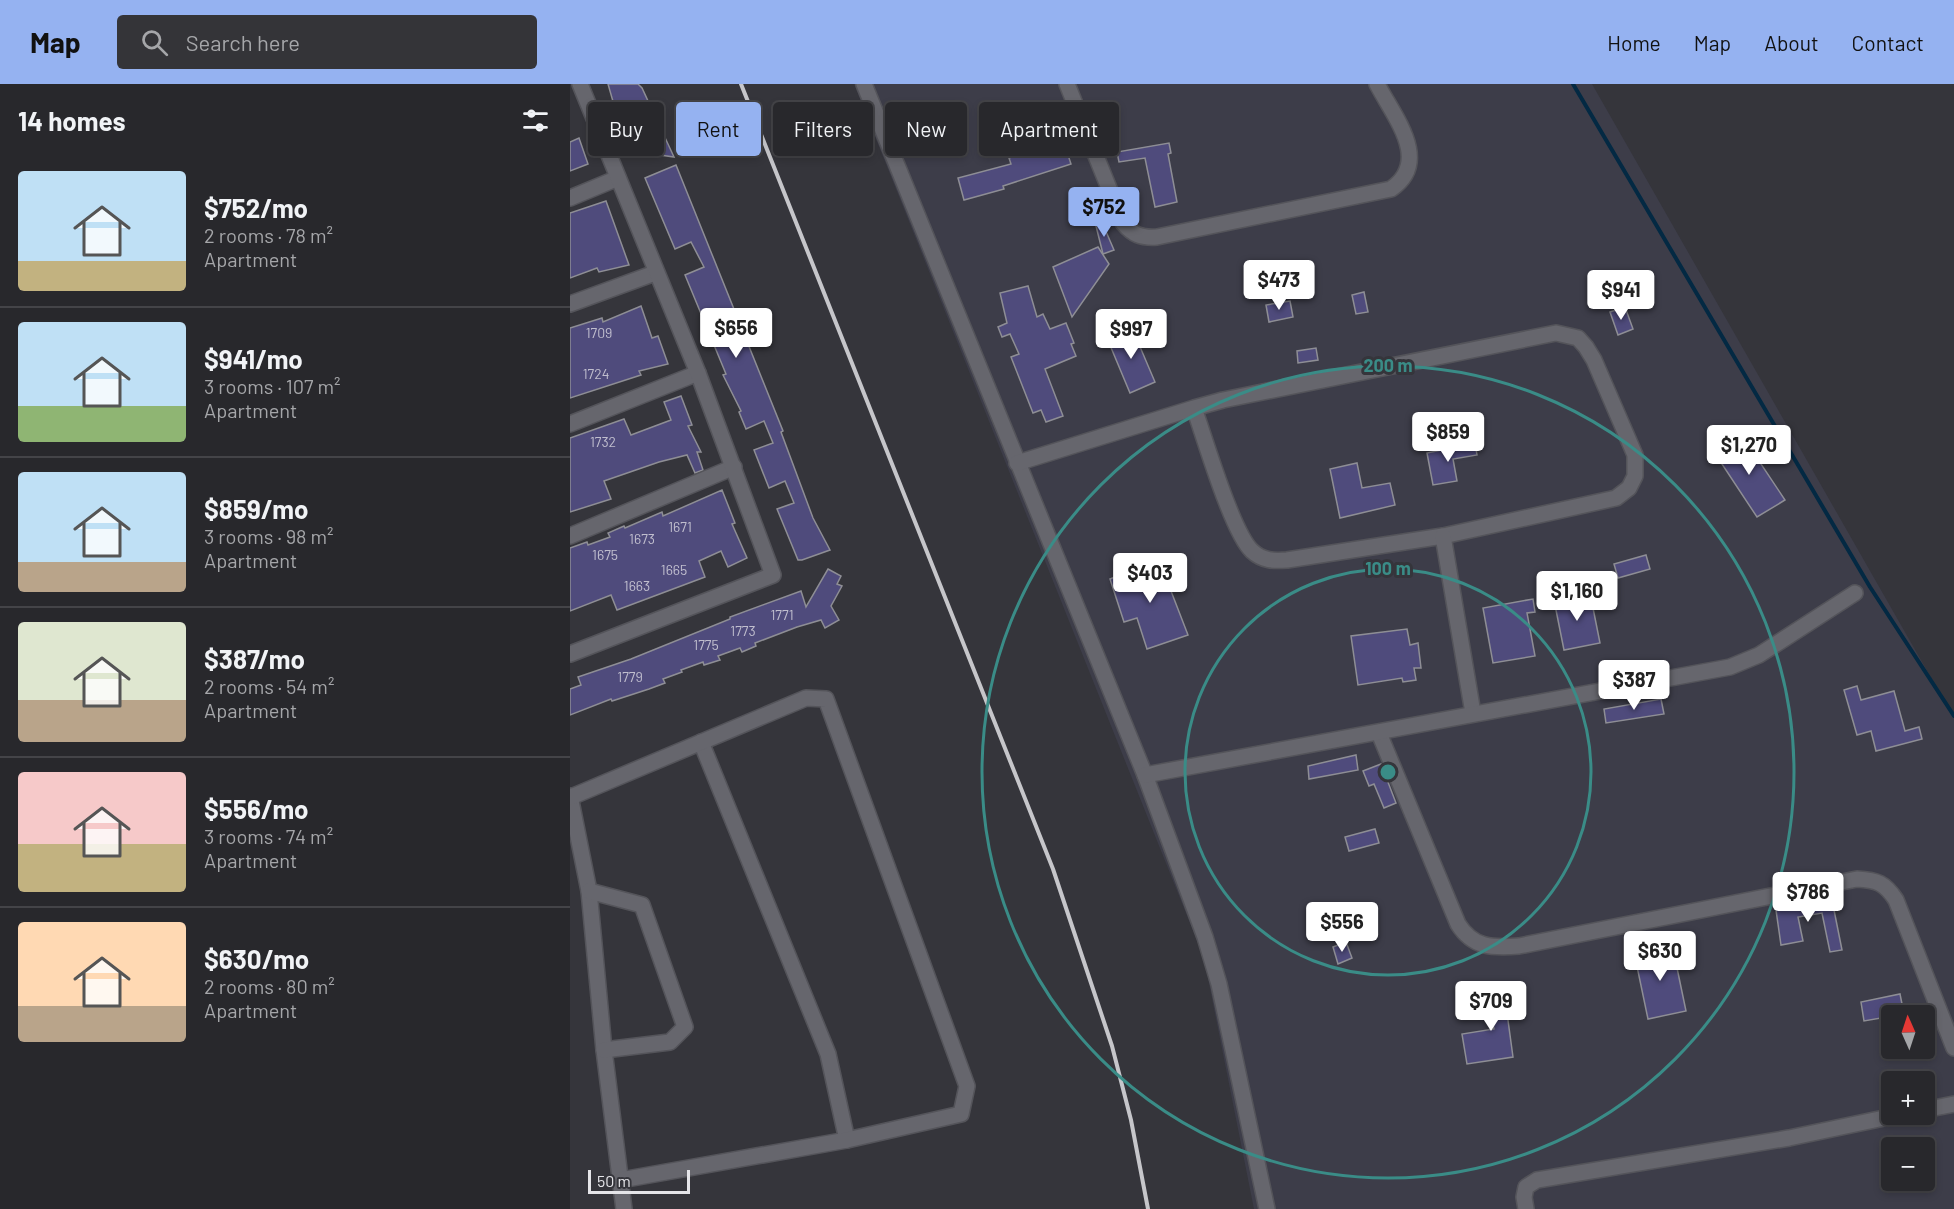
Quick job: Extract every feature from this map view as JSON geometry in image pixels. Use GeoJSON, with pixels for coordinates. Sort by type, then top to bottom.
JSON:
{"type":"FeatureCollection","features":[{"type":"Feature","properties":{"kind":"street"},"geometry":{"type":"LineString","coordinates":[[570,654],[773,576],[698,373],[655,273],[580,84]]}},
{"type":"Feature","properties":{"kind":"street"},"geometry":{"type":"LineString","coordinates":[[864,84],[1145,774],[1214,962],[1267,1209]]}},
{"type":"Feature","properties":{"kind":"street"},"geometry":{"type":"LineString","coordinates":[[1067,84],[1123,223],[1132,234],[1145,237],[1157,237],[1391,189],[1403,181],[1409,171],[1410,150],[1377,84]]}},
{"type":"Feature","properties":{"kind":"street"},"geometry":{"type":"LineString","coordinates":[[570,198],[618,178]]}},
{"type":"Feature","properties":{"kind":"street"},"geometry":{"type":"LineString","coordinates":[[570,304],[655,273]]}},
{"type":"Feature","properties":{"kind":"street"},"geometry":{"type":"LineString","coordinates":[[1017,464],[1194,408],[1223,400],[1556,333],[1578,338],[1594,360],[1635,455],[1635,476],[1629,488],[1616,498],[1443,536],[1268,561],[1253,551],[1240,533],[1194,408]]}},
{"type":"Feature","properties":{"kind":"street"},"geometry":{"type":"LineString","coordinates":[[570,424],[698,373]]}},
{"type":"Feature","properties":{"kind":"street"},"geometry":{"type":"LineString","coordinates":[[570,536],[734,467]]}},
{"type":"Feature","properties":{"kind":"street"},"geometry":{"type":"LineString","coordinates":[[1443,536],[1473,712]]}},
{"type":"Feature","properties":{"kind":"street"},"geometry":{"type":"LineString","coordinates":[[1145,774],[1379,733],[1473,712],[1730,667],[1759,655],[1855,593]]}},
{"type":"Feature","properties":{"kind":"street"},"geometry":{"type":"LineString","coordinates":[[621,1180],[847,1140],[961,1114],[967,1086],[826,699],[806,698],[570,796],[589,891],[604,1050],[624,1209]]}},
{"type":"Feature","properties":{"kind":"street"},"geometry":{"type":"LineString","coordinates":[[1379,733],[1458,924],[1464,934],[1475,943],[1487,947],[1519,946],[1857,879],[1874,880],[1886,885],[1896,900],[1954,1048]]}},
{"type":"Feature","properties":{"kind":"street"},"geometry":{"type":"LineString","coordinates":[[700,742],[828,1054],[847,1140]]}},
{"type":"Feature","properties":{"kind":"street"},"geometry":{"type":"LineString","coordinates":[[589,891],[642,905],[686,1027],[670,1042],[604,1050]]}},
{"type":"Feature","properties":{"kind":"street"},"geometry":{"type":"LineString","coordinates":[[1935,1108],[1954,1104]]}},
{"type":"Feature","properties":{"kind":"street"},"geometry":{"type":"LineString","coordinates":[[1526,1209],[1524,1197],[1526,1187],[1537,1180],[1788,1138],[1881,1119]]}},
{"type":"Feature","properties":{"kind":"shaded area"},"geometry":{"type":"Polygon","coordinates":[[[854,84],[1592,84],[1954,718],[1954,1209],[1254,1209],[1204,958],[873,131],[873,102],[861,102],[854,84]]]}},
{"type":"Feature","properties":{"kind":"building"},"geometry":{"type":"Polygon","coordinates":[[[608,84],[638,84],[648,102],[613,102],[608,84]]]}},
{"type":"Feature","properties":{"kind":"building"},"geometry":{"type":"Polygon","coordinates":[[[664,135],[674,157],[664,156],[664,135]]]}},
{"type":"Feature","properties":{"kind":"building"},"geometry":{"type":"Polygon","coordinates":[[[579,138],[588,164],[570,171],[570,142],[579,138]]]}},
{"type":"Feature","properties":{"kind":"building"},"geometry":{"type":"Polygon","coordinates":[[[1169,143],[1171,153],[1168,154],[1177,202],[1155,207],[1145,158],[1119,162],[1119,152],[1169,143]]]}},
{"type":"Feature","properties":{"kind":"building"},"geometry":{"type":"Polygon","coordinates":[[[1068,156],[1071,164],[1003,186],[1004,189],[964,200],[958,178],[1011,164],[1009,158],[1068,156]]]}},
{"type":"Feature","properties":{"kind":"building"},"geometry":{"type":"Polygon","coordinates":[[[676,165],[783,431],[781,432],[813,518],[830,550],[798,560],[777,509],[794,503],[785,481],[769,488],[754,450],[773,443],[764,421],[746,429],[739,412],[741,411],[723,375],[726,374],[685,275],[704,267],[691,242],[675,249],[645,178],[676,165]]]}},
{"type":"Feature","properties":{"kind":"building"},"geometry":{"type":"Polygon","coordinates":[[[606,201],[629,265],[599,272],[597,268],[570,278],[570,213],[606,201]]]}},
{"type":"Feature","properties":{"kind":"building"},"geometry":{"type":"Polygon","coordinates":[[[1101,220],[1114,250],[1103,254],[1095,222],[1101,220]]]}},
{"type":"Feature","properties":{"kind":"building"},"geometry":{"type":"Polygon","coordinates":[[[1098,247],[1109,264],[1072,317],[1053,267],[1098,247]]]}},
{"type":"Feature","properties":{"kind":"building"},"geometry":{"type":"Polygon","coordinates":[[[1028,286],[1037,317],[1043,314],[1050,329],[1066,323],[1074,343],[1071,344],[1076,356],[1045,369],[1063,416],[1046,422],[1041,410],[1033,413],[1011,357],[1019,354],[1010,334],[1002,337],[998,327],[1007,323],[1000,293],[1028,286]]]}},
{"type":"Feature","properties":{"kind":"building"},"geometry":{"type":"Polygon","coordinates":[[[1364,292],[1368,312],[1356,314],[1352,295],[1364,292]]]}},
{"type":"Feature","properties":{"kind":"building"},"geometry":{"type":"Polygon","coordinates":[[[1290,301],[1293,317],[1269,322],[1266,305],[1290,301]]]}},
{"type":"Feature","properties":{"kind":"building"},"geometry":{"type":"Polygon","coordinates":[[[641,306],[652,338],[658,336],[668,364],[639,371],[641,375],[570,398],[570,328],[602,318],[603,322],[641,306]]]}},
{"type":"Feature","properties":{"kind":"building"},"geometry":{"type":"Polygon","coordinates":[[[1625,307],[1633,329],[1618,335],[1610,312],[1625,307]]]}},
{"type":"Feature","properties":{"kind":"building"},"geometry":{"type":"Polygon","coordinates":[[[1132,328],[1155,382],[1130,393],[1107,338],[1132,328]]]}},
{"type":"Feature","properties":{"kind":"building"},"geometry":{"type":"Polygon","coordinates":[[[1316,348],[1318,360],[1298,363],[1297,351],[1316,348]]]}},
{"type":"Feature","properties":{"kind":"building"},"geometry":{"type":"Polygon","coordinates":[[[681,396],[692,425],[688,426],[701,452],[697,452],[703,470],[695,473],[687,455],[659,462],[604,481],[611,499],[570,512],[570,438],[624,419],[631,435],[671,420],[664,402],[681,396]]]}},
{"type":"Feature","properties":{"kind":"building"},"geometry":{"type":"Polygon","coordinates":[[[1741,434],[1785,500],[1757,517],[1714,452],[1741,434]]]}},
{"type":"Feature","properties":{"kind":"building"},"geometry":{"type":"Polygon","coordinates":[[[1475,443],[1477,455],[1453,459],[1457,481],[1433,485],[1427,453],[1475,443]]]}},
{"type":"Feature","properties":{"kind":"building"},"geometry":{"type":"Polygon","coordinates":[[[1357,463],[1362,488],[1390,483],[1395,505],[1340,518],[1330,469],[1357,463]]]}},
{"type":"Feature","properties":{"kind":"building"},"geometry":{"type":"Polygon","coordinates":[[[722,490],[735,523],[732,524],[747,558],[728,567],[721,551],[699,561],[705,577],[617,610],[611,595],[570,611],[570,548],[587,542],[588,545],[610,537],[608,533],[624,526],[625,528],[662,512],[663,516],[722,490]]]}},
{"type":"Feature","properties":{"kind":"building"},"geometry":{"type":"Polygon","coordinates":[[[1646,555],[1650,569],[1618,578],[1614,564],[1646,555]]]}},
{"type":"Feature","properties":{"kind":"building"},"geometry":{"type":"Polygon","coordinates":[[[1159,560],[1188,635],[1147,649],[1137,618],[1124,622],[1110,579],[1159,560]]]}},
{"type":"Feature","properties":{"kind":"building"},"geometry":{"type":"Polygon","coordinates":[[[828,569],[841,576],[837,584],[842,586],[831,606],[839,620],[825,628],[821,620],[797,627],[755,643],[756,646],[742,652],[740,648],[718,656],[720,660],[704,665],[703,662],[681,670],[682,672],[663,679],[665,683],[612,701],[611,699],[570,715],[570,689],[581,685],[578,677],[631,659],[730,619],[730,617],[801,591],[806,607],[828,569]]]}},
{"type":"Feature","properties":{"kind":"building"},"geometry":{"type":"Polygon","coordinates":[[[1590,593],[1600,643],[1564,650],[1554,600],[1590,593]]]}},
{"type":"Feature","properties":{"kind":"building"},"geometry":{"type":"Polygon","coordinates":[[[1533,599],[1535,612],[1527,613],[1535,656],[1493,663],[1483,608],[1533,599]]]}},
{"type":"Feature","properties":{"kind":"building"},"geometry":{"type":"Polygon","coordinates":[[[1407,629],[1410,645],[1418,643],[1421,668],[1414,668],[1416,680],[1403,682],[1402,678],[1358,685],[1351,636],[1407,629]]]}},
{"type":"Feature","properties":{"kind":"building"},"geometry":{"type":"Polygon","coordinates":[[[1857,686],[1861,700],[1894,691],[1905,731],[1919,727],[1922,739],[1876,751],[1871,731],[1857,735],[1844,690],[1857,686]]]}},
{"type":"Feature","properties":{"kind":"building"},"geometry":{"type":"Polygon","coordinates":[[[1661,699],[1664,714],[1606,723],[1604,709],[1661,699]]]}},
{"type":"Feature","properties":{"kind":"building"},"geometry":{"type":"Polygon","coordinates":[[[1356,755],[1358,770],[1309,779],[1308,766],[1356,755]]]}},
{"type":"Feature","properties":{"kind":"building"},"geometry":{"type":"Polygon","coordinates":[[[1381,764],[1396,803],[1384,808],[1374,784],[1369,786],[1363,771],[1381,764]]]}},
{"type":"Feature","properties":{"kind":"building"},"geometry":{"type":"Polygon","coordinates":[[[1375,829],[1379,843],[1349,851],[1345,837],[1375,829]]]}},
{"type":"Feature","properties":{"kind":"building"},"geometry":{"type":"Polygon","coordinates":[[[1832,900],[1842,950],[1830,952],[1822,913],[1798,917],[1803,941],[1781,945],[1776,910],[1832,900]]]}},
{"type":"Feature","properties":{"kind":"building"},"geometry":{"type":"Polygon","coordinates":[[[1346,942],[1352,958],[1338,964],[1333,947],[1346,942]]]}},
{"type":"Feature","properties":{"kind":"building"},"geometry":{"type":"Polygon","coordinates":[[[1672,944],[1686,1011],[1648,1019],[1634,952],[1672,944]]]}},
{"type":"Feature","properties":{"kind":"building"},"geometry":{"type":"Polygon","coordinates":[[[1503,983],[1509,1012],[1507,1013],[1513,1057],[1467,1064],[1462,1034],[1494,1029],[1485,987],[1503,983]]]}},
{"type":"Feature","properties":{"kind":"building"},"geometry":{"type":"Polygon","coordinates":[[[1900,994],[1902,1005],[1881,1005],[1881,1018],[1864,1021],[1861,1002],[1900,994]]]}},
{"type":"Feature","properties":{"kind":"waterway"},"geometry":{"type":"LineString","coordinates":[[1573,84],[1870,587],[1954,716]]}},
{"type":"Feature","properties":{"kind":"railway"},"geometry":{"type":"LineString","coordinates":[[741,84],[1053,869],[1112,1046],[1131,1120],[1148,1209]]}}]}
